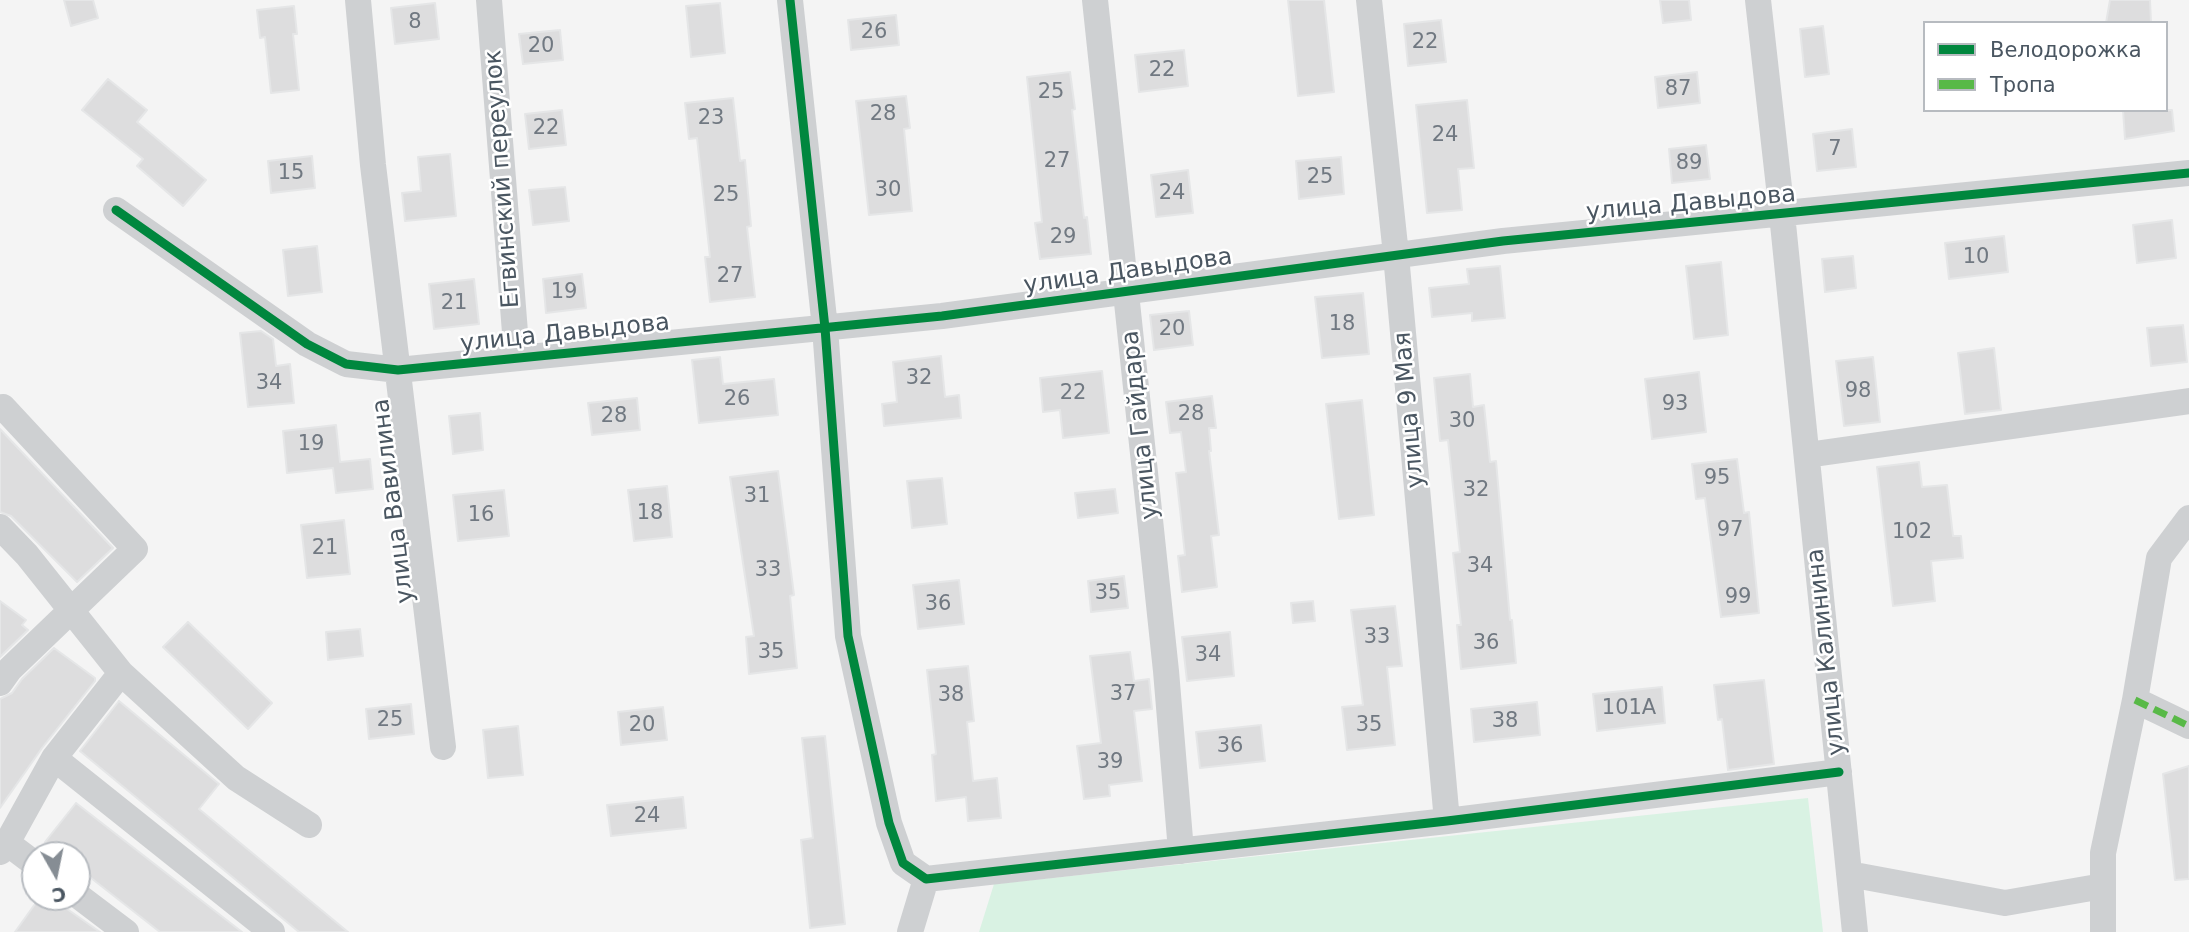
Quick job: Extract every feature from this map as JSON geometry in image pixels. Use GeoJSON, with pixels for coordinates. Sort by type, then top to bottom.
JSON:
{"type":"FeatureCollection","features":[{"type":"Feature","properties":{"kind":"street","name":"улица Вавилина"},"geometry":{"type":"LineString","coordinates":[[358,0],[373,165],[443,747]]}},
{"type":"Feature","properties":{"kind":"street","name":"Егвинский переулок"},"geometry":{"type":"LineString","coordinates":[[489,0],[517,358]]}},
{"type":"Feature","properties":{"kind":"street"},"geometry":{"type":"LineString","coordinates":[[790,0],[825,328],[848,636],[889,823],[903,863],[926,879],[1447,821],[1839,772]]}},
{"type":"Feature","properties":{"kind":"street","name":"улица Гайдара"},"geometry":{"type":"LineString","coordinates":[[1095,0],[1166,671],[1181,851]]}},
{"type":"Feature","properties":{"kind":"street","name":"улица 9 Мая"},"geometry":{"type":"LineString","coordinates":[[1369,0],[1396,255],[1447,821]]}},
{"type":"Feature","properties":{"kind":"street","name":"улица Калинина"},"geometry":{"type":"LineString","coordinates":[[1758,0],[1855,932]]}},
{"type":"Feature","properties":{"kind":"street","name":"улица Давыдова"},"geometry":{"type":"LineString","coordinates":[[116,210],[307,344],[346,364],[397,370],[942,316],[1503,241],[2189,173]]}},
{"type":"Feature","properties":{"kind":"street"},"geometry":{"type":"LineString","coordinates":[[1807,455],[2189,401]]}},
{"type":"Feature","properties":{"kind":"street"},"geometry":{"type":"LineString","coordinates":[[0,683],[10,669],[135,549],[3,407]]}},
{"type":"Feature","properties":{"kind":"street"},"geometry":{"type":"LineString","coordinates":[[2104,932],[2103,853],[2135,700],[2159,558],[2189,518]]}},
{"type":"Feature","properties":{"kind":"street"},"geometry":{"type":"LineString","coordinates":[[0,527],[27,555],[121,673],[236,778],[309,825]]}},
{"type":"Feature","properties":{"kind":"street"},"geometry":{"type":"LineString","coordinates":[[21,857],[3,847],[54,758],[121,673]]}},
{"type":"Feature","properties":{"kind":"street"},"geometry":{"type":"LineString","coordinates":[[2135,700],[2189,726]]}},
{"type":"Feature","properties":{"kind":"street"},"geometry":{"type":"LineString","coordinates":[[54,758],[272,932]]}},
{"type":"Feature","properties":{"kind":"street"},"geometry":{"type":"LineString","coordinates":[[1849,874],[2005,903],[2103,886]]}},
{"type":"Feature","properties":{"kind":"street"},"geometry":{"type":"LineString","coordinates":[[910,932],[926,879]]}},
{"type":"Feature","properties":{"kind":"street"},"geometry":{"type":"LineString","coordinates":[[91,907],[116,929]]}},
{"type":"Feature","properties":{"kind":"green space"},"geometry":{"type":"Polygon","coordinates":[[[1808,798],[1823,932],[979,932],[994,884],[1808,798]]]}},
{"type":"Feature","properties":{"kind":"building"},"geometry":{"type":"Polygon","coordinates":[[[64,0],[93,0],[98,18],[71,26],[64,0]]]}},
{"type":"Feature","properties":{"kind":"building"},"geometry":{"type":"Polygon","coordinates":[[[1288,0],[1324,0],[1334,92],[1298,96],[1288,0]]]}},
{"type":"Feature","properties":{"kind":"building"},"geometry":{"type":"Polygon","coordinates":[[[1660,0],[1689,0],[1691,20],[1663,23],[1660,0]]]}},
{"type":"Feature","properties":{"kind":"building"},"geometry":{"type":"Polygon","coordinates":[[[2110,0],[2150,0],[2151,21],[2106,21],[2110,0]]]}},
{"type":"Feature","properties":{"kind":"building"},"geometry":{"type":"Polygon","coordinates":[[[435,3],[439,39],[395,44],[391,8],[435,3]]]}},
{"type":"Feature","properties":{"kind":"building"},"geometry":{"type":"Polygon","coordinates":[[[720,3],[725,53],[691,57],[686,6],[720,3]]]}},
{"type":"Feature","properties":{"kind":"building"},"geometry":{"type":"Polygon","coordinates":[[[294,6],[297,34],[293,34],[299,90],[271,93],[265,37],[260,38],[257,10],[294,6]]]}},
{"type":"Feature","properties":{"kind":"building"},"geometry":{"type":"Polygon","coordinates":[[[896,15],[899,45],[851,50],[848,20],[896,15]]]}},
{"type":"Feature","properties":{"kind":"building"},"geometry":{"type":"Polygon","coordinates":[[[1441,20],[1446,62],[1408,66],[1404,24],[1441,20]]]}},
{"type":"Feature","properties":{"kind":"building"},"geometry":{"type":"Polygon","coordinates":[[[1823,26],[1829,74],[1805,77],[1800,29],[1823,26]]]}},
{"type":"Feature","properties":{"kind":"building"},"geometry":{"type":"Polygon","coordinates":[[[560,30],[563,60],[523,64],[519,34],[560,30]]]}},
{"type":"Feature","properties":{"kind":"building"},"geometry":{"type":"Polygon","coordinates":[[[1184,50],[1188,86],[1139,92],[1135,55],[1184,50]]]}},
{"type":"Feature","properties":{"kind":"building"},"geometry":{"type":"Polygon","coordinates":[[[1070,72],[1084,218],[1087,217],[1091,254],[1040,259],[1035,223],[1042,222],[1027,77],[1070,72]]]}},
{"type":"Feature","properties":{"kind":"building"},"geometry":{"type":"Polygon","coordinates":[[[1697,72],[1700,103],[1658,108],[1655,77],[1697,72]]]}},
{"type":"Feature","properties":{"kind":"building"},"geometry":{"type":"Polygon","coordinates":[[[108,79],[147,110],[137,122],[206,180],[183,206],[137,166],[143,159],[82,110],[108,79]]]}},
{"type":"Feature","properties":{"kind":"building"},"geometry":{"type":"Polygon","coordinates":[[[906,96],[910,128],[904,129],[912,211],[869,215],[856,101],[906,96]]]}},
{"type":"Feature","properties":{"kind":"building"},"geometry":{"type":"Polygon","coordinates":[[[733,98],[740,161],[745,160],[751,226],[747,227],[755,297],[710,302],[705,257],[710,257],[697,138],[689,139],[685,103],[733,98]]]}},
{"type":"Feature","properties":{"kind":"building"},"geometry":{"type":"Polygon","coordinates":[[[1467,100],[1474,168],[1458,169],[1462,210],[1427,213],[1416,105],[1467,100]]]}},
{"type":"Feature","properties":{"kind":"building"},"geometry":{"type":"Polygon","coordinates":[[[562,110],[566,145],[529,149],[525,114],[562,110]]]}},
{"type":"Feature","properties":{"kind":"building"},"geometry":{"type":"Polygon","coordinates":[[[2172,110],[2174,131],[2125,139],[2123,112],[2172,110]]]}},
{"type":"Feature","properties":{"kind":"building"},"geometry":{"type":"Polygon","coordinates":[[[1852,129],[1856,167],[1817,171],[1813,134],[1852,129]]]}},
{"type":"Feature","properties":{"kind":"building"},"geometry":{"type":"Polygon","coordinates":[[[1706,145],[1710,179],[1672,183],[1669,149],[1706,145]]]}},
{"type":"Feature","properties":{"kind":"building"},"geometry":{"type":"Polygon","coordinates":[[[450,154],[456,216],[405,221],[402,193],[421,191],[418,157],[450,154]]]}},
{"type":"Feature","properties":{"kind":"building"},"geometry":{"type":"Polygon","coordinates":[[[312,156],[315,188],[271,193],[268,161],[312,156]]]}},
{"type":"Feature","properties":{"kind":"building"},"geometry":{"type":"Polygon","coordinates":[[[1341,157],[1344,194],[1299,199],[1296,161],[1341,157]]]}},
{"type":"Feature","properties":{"kind":"building"},"geometry":{"type":"Polygon","coordinates":[[[1188,170],[1193,213],[1156,217],[1151,175],[1188,170]]]}},
{"type":"Feature","properties":{"kind":"building"},"geometry":{"type":"Polygon","coordinates":[[[565,187],[569,221],[533,225],[529,190],[565,187]]]}},
{"type":"Feature","properties":{"kind":"building"},"geometry":{"type":"Polygon","coordinates":[[[2172,220],[2176,258],[2137,263],[2133,225],[2172,220]]]}},
{"type":"Feature","properties":{"kind":"building"},"geometry":{"type":"Polygon","coordinates":[[[2004,236],[2008,272],[1949,279],[1945,243],[2004,236]]]}},
{"type":"Feature","properties":{"kind":"building"},"geometry":{"type":"Polygon","coordinates":[[[317,246],[322,292],[288,296],[283,250],[317,246]]]}},
{"type":"Feature","properties":{"kind":"building"},"geometry":{"type":"Polygon","coordinates":[[[1853,256],[1856,288],[1825,292],[1822,259],[1853,256]]]}},
{"type":"Feature","properties":{"kind":"building"},"geometry":{"type":"Polygon","coordinates":[[[1721,262],[1728,335],[1694,339],[1686,266],[1721,262]]]}},
{"type":"Feature","properties":{"kind":"building"},"geometry":{"type":"Polygon","coordinates":[[[1500,266],[1505,318],[1472,321],[1472,313],[1432,317],[1429,288],[1469,284],[1467,269],[1500,266]]]}},
{"type":"Feature","properties":{"kind":"building"},"geometry":{"type":"Polygon","coordinates":[[[582,274],[586,308],[546,313],[543,279],[582,274]]]}},
{"type":"Feature","properties":{"kind":"building"},"geometry":{"type":"Polygon","coordinates":[[[474,279],[479,324],[434,329],[429,284],[474,279]]]}},
{"type":"Feature","properties":{"kind":"building"},"geometry":{"type":"Polygon","coordinates":[[[1363,293],[1369,354],[1322,358],[1315,297],[1363,293]]]}},
{"type":"Feature","properties":{"kind":"building"},"geometry":{"type":"Polygon","coordinates":[[[1189,311],[1193,345],[1154,350],[1150,315],[1189,311]]]}},
{"type":"Feature","properties":{"kind":"building"},"geometry":{"type":"Polygon","coordinates":[[[2183,325],[2187,362],[2151,366],[2147,328],[2183,325]]]}},
{"type":"Feature","properties":{"kind":"building"},"geometry":{"type":"Polygon","coordinates":[[[261,331],[273,339],[276,366],[290,364],[294,403],[248,407],[240,333],[261,331]]]}},
{"type":"Feature","properties":{"kind":"building"},"geometry":{"type":"Polygon","coordinates":[[[1994,348],[2001,410],[1965,414],[1958,353],[1994,348]]]}},
{"type":"Feature","properties":{"kind":"building"},"geometry":{"type":"Polygon","coordinates":[[[941,356],[945,397],[959,395],[961,418],[884,426],[882,404],[897,402],[893,362],[941,356]]]}},
{"type":"Feature","properties":{"kind":"building"},"geometry":{"type":"Polygon","coordinates":[[[720,357],[723,384],[774,379],[778,415],[699,423],[692,360],[720,357]]]}},
{"type":"Feature","properties":{"kind":"building"},"geometry":{"type":"Polygon","coordinates":[[[1873,357],[1880,422],[1844,426],[1836,361],[1873,357]]]}},
{"type":"Feature","properties":{"kind":"building"},"geometry":{"type":"Polygon","coordinates":[[[1102,371],[1109,433],[1063,438],[1060,410],[1043,412],[1040,378],[1102,371]]]}},
{"type":"Feature","properties":{"kind":"building"},"geometry":{"type":"Polygon","coordinates":[[[1699,372],[1706,432],[1652,439],[1645,379],[1699,372]]]}},
{"type":"Feature","properties":{"kind":"building"},"geometry":{"type":"Polygon","coordinates":[[[1470,374],[1473,407],[1484,405],[1490,462],[1496,461],[1516,663],[1461,669],[1457,625],[1461,625],[1453,553],[1460,552],[1448,440],[1440,441],[1434,378],[1470,374]]]}},
{"type":"Feature","properties":{"kind":"building"},"geometry":{"type":"Polygon","coordinates":[[[1212,396],[1216,428],[1209,428],[1209,451],[1219,535],[1211,536],[1217,587],[1182,592],[1178,556],[1185,555],[1176,473],[1186,472],[1181,432],[1170,433],[1166,402],[1212,396]]]}},
{"type":"Feature","properties":{"kind":"building"},"geometry":{"type":"Polygon","coordinates":[[[637,398],[640,430],[592,435],[588,403],[637,398]]]}},
{"type":"Feature","properties":{"kind":"building"},"geometry":{"type":"Polygon","coordinates":[[[1362,400],[1374,515],[1339,519],[1326,404],[1362,400]]]}},
{"type":"Feature","properties":{"kind":"building"},"geometry":{"type":"Polygon","coordinates":[[[480,413],[483,450],[453,454],[449,416],[480,413]]]}},
{"type":"Feature","properties":{"kind":"building"},"geometry":{"type":"Polygon","coordinates":[[[336,425],[340,462],[370,459],[373,489],[336,493],[333,468],[287,473],[283,431],[336,425]]]}},
{"type":"Feature","properties":{"kind":"building"},"geometry":{"type":"Polygon","coordinates":[[[0,429],[113,548],[77,582],[11,516],[0,512],[0,429]]]}},
{"type":"Feature","properties":{"kind":"building"},"geometry":{"type":"Polygon","coordinates":[[[1737,459],[1744,513],[1749,512],[1759,613],[1721,617],[1705,498],[1696,499],[1692,464],[1737,459]]]}},
{"type":"Feature","properties":{"kind":"building"},"geometry":{"type":"Polygon","coordinates":[[[1919,462],[1922,487],[1947,485],[1953,536],[1961,536],[1963,558],[1931,561],[1935,601],[1893,606],[1877,467],[1919,462]]]}},
{"type":"Feature","properties":{"kind":"building"},"geometry":{"type":"Polygon","coordinates":[[[778,471],[794,595],[790,596],[797,668],[749,674],[746,637],[754,636],[730,477],[778,471]]]}},
{"type":"Feature","properties":{"kind":"building"},"geometry":{"type":"Polygon","coordinates":[[[942,478],[947,524],[912,528],[907,481],[942,478]]]}},
{"type":"Feature","properties":{"kind":"building"},"geometry":{"type":"Polygon","coordinates":[[[667,486],[672,537],[634,541],[628,490],[667,486]]]}},
{"type":"Feature","properties":{"kind":"building"},"geometry":{"type":"Polygon","coordinates":[[[1115,489],[1118,513],[1078,518],[1075,493],[1115,489]]]}},
{"type":"Feature","properties":{"kind":"building"},"geometry":{"type":"Polygon","coordinates":[[[504,490],[509,536],[458,541],[453,495],[504,490]]]}},
{"type":"Feature","properties":{"kind":"building"},"geometry":{"type":"Polygon","coordinates":[[[344,520],[350,574],[307,578],[301,525],[344,520]]]}},
{"type":"Feature","properties":{"kind":"building"},"geometry":{"type":"Polygon","coordinates":[[[1124,576],[1128,608],[1091,612],[1088,581],[1124,576]]]}},
{"type":"Feature","properties":{"kind":"building"},"geometry":{"type":"Polygon","coordinates":[[[959,580],[964,624],[918,629],[913,585],[959,580]]]}},
{"type":"Feature","properties":{"kind":"building"},"geometry":{"type":"Polygon","coordinates":[[[0,601],[26,620],[22,625],[28,630],[0,657],[0,601]]]}},
{"type":"Feature","properties":{"kind":"building"},"geometry":{"type":"Polygon","coordinates":[[[1313,601],[1315,621],[1293,623],[1291,603],[1313,601]]]}},
{"type":"Feature","properties":{"kind":"building"},"geometry":{"type":"Polygon","coordinates":[[[1395,606],[1402,666],[1387,667],[1395,745],[1347,750],[1342,707],[1363,705],[1351,610],[1395,606]]]}},
{"type":"Feature","properties":{"kind":"building"},"geometry":{"type":"Polygon","coordinates":[[[188,622],[272,703],[248,729],[163,647],[188,622]]]}},
{"type":"Feature","properties":{"kind":"building"},"geometry":{"type":"Polygon","coordinates":[[[360,629],[363,656],[328,660],[326,632],[360,629]]]}},
{"type":"Feature","properties":{"kind":"building"},"geometry":{"type":"Polygon","coordinates":[[[1230,632],[1234,676],[1187,681],[1182,637],[1230,632]]]}},
{"type":"Feature","properties":{"kind":"building"},"geometry":{"type":"Polygon","coordinates":[[[54,648],[95,678],[95,681],[42,748],[0,808],[0,699],[12,693],[22,679],[54,648]]]}},
{"type":"Feature","properties":{"kind":"building"},"geometry":{"type":"Polygon","coordinates":[[[1130,652],[1134,681],[1149,679],[1152,709],[1134,711],[1142,781],[1109,785],[1110,796],[1084,799],[1077,746],[1101,743],[1090,656],[1130,652]]]}},
{"type":"Feature","properties":{"kind":"building"},"geometry":{"type":"Polygon","coordinates":[[[968,666],[974,721],[967,722],[973,781],[997,778],[1001,818],[968,821],[966,797],[936,801],[932,755],[936,754],[927,670],[968,666]]]}},
{"type":"Feature","properties":{"kind":"building"},"geometry":{"type":"Polygon","coordinates":[[[1764,680],[1774,764],[1728,770],[1722,719],[1718,720],[1714,685],[1764,680]]]}},
{"type":"Feature","properties":{"kind":"building"},"geometry":{"type":"Polygon","coordinates":[[[1662,687],[1665,723],[1597,731],[1593,694],[1662,687]]]}},
{"type":"Feature","properties":{"kind":"building"},"geometry":{"type":"Polygon","coordinates":[[[119,701],[219,784],[199,809],[348,932],[299,932],[80,751],[119,701]]]}},
{"type":"Feature","properties":{"kind":"building"},"geometry":{"type":"Polygon","coordinates":[[[1537,702],[1540,735],[1474,742],[1471,709],[1537,702]]]}},
{"type":"Feature","properties":{"kind":"building"},"geometry":{"type":"Polygon","coordinates":[[[411,704],[414,734],[369,739],[366,709],[411,704]]]}},
{"type":"Feature","properties":{"kind":"building"},"geometry":{"type":"Polygon","coordinates":[[[663,707],[667,740],[621,745],[618,712],[663,707]]]}},
{"type":"Feature","properties":{"kind":"building"},"geometry":{"type":"Polygon","coordinates":[[[1261,725],[1265,761],[1200,768],[1196,732],[1261,725]]]}},
{"type":"Feature","properties":{"kind":"building"},"geometry":{"type":"Polygon","coordinates":[[[518,726],[523,775],[488,778],[483,730],[518,726]]]}},
{"type":"Feature","properties":{"kind":"building"},"geometry":{"type":"Polygon","coordinates":[[[825,736],[845,924],[810,928],[801,840],[813,838],[802,738],[825,736]]]}},
{"type":"Feature","properties":{"kind":"building"},"geometry":{"type":"Polygon","coordinates":[[[2189,766],[2189,879],[2175,880],[2163,774],[2189,766]]]}},
{"type":"Feature","properties":{"kind":"building"},"geometry":{"type":"Polygon","coordinates":[[[683,797],[686,828],[611,836],[607,805],[683,797]]]}},
{"type":"Feature","properties":{"kind":"building"},"geometry":{"type":"Polygon","coordinates":[[[76,803],[242,932],[160,932],[91,878],[91,841],[46,841],[76,803]]]}},
{"type":"Feature","properties":{"kind":"building"},"geometry":{"type":"Polygon","coordinates":[[[30,911],[70,911],[100,932],[15,932],[30,911]]]}},
{"type":"Feature","properties":{"kind":"marked path"},"geometry":{"type":"LineString","coordinates":[[2135,700],[2189,726]]}},
{"type":"Feature","properties":{"kind":"cycle path"},"geometry":{"type":"LineString","coordinates":[[790,0],[825,328],[848,636],[889,823],[903,863],[926,879],[1447,821],[1839,772]]}},
{"type":"Feature","properties":{"kind":"cycle path"},"geometry":{"type":"LineString","coordinates":[[116,210],[307,344],[346,364],[398,370],[942,316],[1503,241],[2189,173]]}}]}
